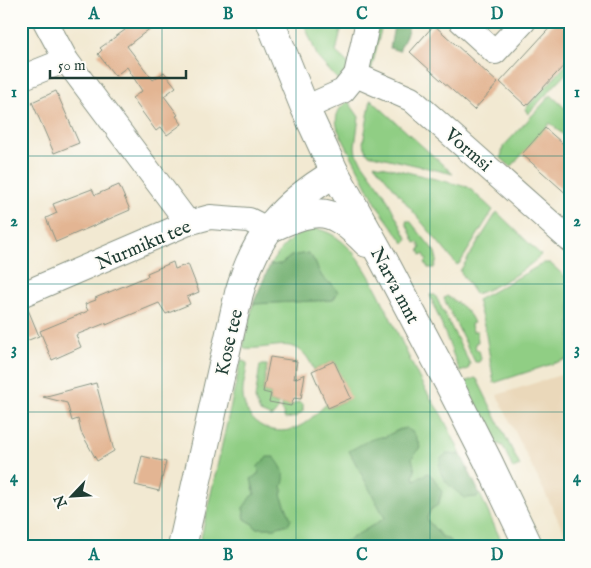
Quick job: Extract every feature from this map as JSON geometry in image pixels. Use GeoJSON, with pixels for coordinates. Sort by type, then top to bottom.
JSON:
{"type":"FeatureCollection","features":[{"type":"Feature","properties":{"kind":"main road","name":"Narva mnt"},"geometry":{"type":"LineString","coordinates":[[270,21],[305,108],[335,172],[384,259],[488,461],[529,547]]}},
{"type":"Feature","properties":{"kind":"main road","name":"Kose tee"},"geometry":{"type":"LineString","coordinates":[[182,547],[239,293],[253,253],[267,229],[297,198],[335,172]]}},
{"type":"Feature","properties":{"kind":"main road"},"geometry":{"type":"LineString","coordinates":[[267,229],[298,216],[314,213],[328,214],[348,225],[384,259]]}},
{"type":"Feature","properties":{"kind":"street"},"geometry":{"type":"LineString","coordinates":[[45,21],[66,60],[188,224]]}},
{"type":"Feature","properties":{"kind":"street"},"geometry":{"type":"LineString","coordinates":[[305,108],[343,91],[356,75],[368,21]]}},
{"type":"Feature","properties":{"kind":"street"},"geometry":{"type":"LineString","coordinates":[[461,21],[495,52],[524,21]]}},
{"type":"Feature","properties":{"kind":"street"},"geometry":{"type":"LineString","coordinates":[[21,78],[66,60]]}},
{"type":"Feature","properties":{"kind":"street","name":"Vormsi"},"geometry":{"type":"LineString","coordinates":[[356,75],[411,99],[570,240]]}},
{"type":"Feature","properties":{"kind":"street","name":"Nurmiku tee"},"geometry":{"type":"LineString","coordinates":[[21,295],[188,224],[210,217],[249,220],[267,229]]}},
{"type":"Feature","properties":{"kind":"shaded area"},"geometry":{"type":"Polygon","coordinates":[[[570,372],[570,544],[497,395],[570,372]]]}},
{"type":"Feature","properties":{"kind":"green space"},"geometry":{"type":"Polygon","coordinates":[[[303,21],[343,21],[336,52],[349,64],[345,74],[338,80],[318,58],[303,21]]]}},
{"type":"Feature","properties":{"kind":"green space"},"geometry":{"type":"Polygon","coordinates":[[[376,21],[383,21],[371,71],[368,68],[376,21]]]}},
{"type":"Feature","properties":{"kind":"green space"},"geometry":{"type":"Polygon","coordinates":[[[395,21],[410,21],[399,51],[390,48],[395,21]]]}},
{"type":"Feature","properties":{"kind":"green space"},"geometry":{"type":"Polygon","coordinates":[[[570,61],[570,69],[528,114],[525,109],[570,61]]]}},
{"type":"Feature","properties":{"kind":"green space"},"geometry":{"type":"Polygon","coordinates":[[[551,95],[570,113],[570,141],[550,123],[511,167],[501,158],[503,147],[551,95]]]}},
{"type":"Feature","properties":{"kind":"green space"},"geometry":{"type":"Polygon","coordinates":[[[371,99],[453,174],[368,154],[363,143],[371,99]]]}},
{"type":"Feature","properties":{"kind":"green space"},"geometry":{"type":"Polygon","coordinates":[[[348,101],[359,117],[355,146],[356,154],[384,193],[408,240],[404,243],[379,209],[338,130],[337,114],[348,101]]]}},
{"type":"Feature","properties":{"kind":"green space"},"geometry":{"type":"Polygon","coordinates":[[[374,164],[468,187],[493,210],[460,263],[457,265],[374,164]]]}},
{"type":"Feature","properties":{"kind":"green space"},"geometry":{"type":"Polygon","coordinates":[[[497,212],[541,255],[510,278],[492,288],[475,294],[460,271],[497,212]]]}},
{"type":"Feature","properties":{"kind":"green space"},"geometry":{"type":"Polygon","coordinates":[[[406,221],[410,221],[435,252],[437,260],[434,268],[428,268],[425,262],[427,260],[424,254],[421,255],[419,249],[421,248],[418,242],[415,243],[406,221]]]}},
{"type":"Feature","properties":{"kind":"green space"},"geometry":{"type":"Polygon","coordinates":[[[307,228],[323,230],[336,237],[349,248],[369,275],[426,392],[441,414],[451,434],[461,455],[456,454],[477,497],[479,492],[504,547],[454,547],[451,541],[441,536],[427,518],[431,509],[438,504],[441,495],[422,475],[415,480],[413,477],[412,458],[420,447],[414,433],[400,429],[350,451],[385,518],[337,547],[199,547],[241,360],[247,363],[243,392],[245,406],[249,415],[263,427],[281,431],[291,430],[311,419],[327,404],[329,408],[350,398],[334,361],[314,370],[308,358],[301,351],[293,347],[243,348],[253,304],[333,300],[338,292],[332,284],[324,279],[308,253],[291,256],[281,264],[270,265],[286,244],[307,228]],[[276,460],[257,474],[252,485],[255,494],[243,508],[245,519],[256,528],[274,528],[289,523],[291,519],[281,495],[284,474],[276,460]]]}},
{"type":"Feature","properties":{"kind":"green space"},"geometry":{"type":"Polygon","coordinates":[[[308,253],[324,279],[332,284],[338,292],[333,300],[253,304],[270,265],[281,264],[291,256],[308,253]]]}},
{"type":"Feature","properties":{"kind":"green space"},"geometry":{"type":"Polygon","coordinates":[[[544,263],[550,263],[570,281],[570,358],[494,383],[485,329],[477,300],[544,263]]]}},
{"type":"Feature","properties":{"kind":"green space"},"geometry":{"type":"Polygon","coordinates":[[[430,295],[435,295],[470,364],[468,369],[460,372],[430,295]]]}},
{"type":"Feature","properties":{"kind":"green space"},"geometry":{"type":"Polygon","coordinates":[[[447,296],[463,308],[472,318],[474,323],[471,324],[472,331],[477,331],[478,342],[475,343],[476,350],[479,350],[481,359],[479,362],[475,362],[445,301],[444,298],[447,296]]]}},
{"type":"Feature","properties":{"kind":"green space"},"geometry":{"type":"Polygon","coordinates":[[[260,365],[267,365],[263,392],[271,394],[269,402],[279,404],[277,411],[272,417],[260,412],[255,399],[260,365]]]}},
{"type":"Feature","properties":{"kind":"green space"},"geometry":{"type":"Polygon","coordinates":[[[475,378],[520,466],[513,469],[503,446],[493,442],[465,382],[475,378]]]}},
{"type":"Feature","properties":{"kind":"green space"},"geometry":{"type":"Polygon","coordinates":[[[298,402],[303,404],[303,411],[296,417],[285,419],[282,404],[291,406],[298,402]]]}},
{"type":"Feature","properties":{"kind":"green space"},"geometry":{"type":"Polygon","coordinates":[[[406,428],[414,433],[420,447],[412,458],[415,471],[413,477],[415,480],[428,473],[433,477],[442,492],[438,505],[431,509],[427,518],[428,521],[441,536],[451,541],[454,547],[337,547],[385,518],[349,451],[371,440],[385,437],[406,428]]]}},
{"type":"Feature","properties":{"kind":"green space"},"geometry":{"type":"Polygon","coordinates":[[[447,454],[461,455],[479,492],[477,497],[465,498],[454,490],[442,476],[440,471],[441,458],[447,454]]]}},
{"type":"Feature","properties":{"kind":"green space"},"geometry":{"type":"Polygon","coordinates":[[[267,457],[274,457],[283,471],[284,482],[281,495],[291,519],[289,524],[274,528],[256,528],[245,519],[243,508],[251,496],[255,494],[251,479],[259,473],[258,466],[267,457]]]}},
{"type":"Feature","properties":{"kind":"building"},"geometry":{"type":"Polygon","coordinates":[[[118,21],[160,21],[127,46],[153,80],[164,72],[176,87],[164,96],[178,115],[176,116],[182,124],[167,135],[161,127],[156,131],[132,98],[142,91],[127,67],[115,76],[98,54],[102,50],[100,48],[125,30],[118,21]]]}},
{"type":"Feature","properties":{"kind":"building"},"geometry":{"type":"Polygon","coordinates":[[[556,21],[570,32],[570,59],[526,106],[500,82],[556,21]]]}},
{"type":"Feature","properties":{"kind":"building"},"geometry":{"type":"Polygon","coordinates":[[[434,25],[498,83],[474,110],[410,52],[434,25]]]}},
{"type":"Feature","properties":{"kind":"building"},"geometry":{"type":"Polygon","coordinates":[[[56,91],[79,143],[54,153],[32,102],[56,91]]]}},
{"type":"Feature","properties":{"kind":"building"},"geometry":{"type":"Polygon","coordinates":[[[545,128],[570,150],[570,197],[522,154],[545,128]]]}},
{"type":"Feature","properties":{"kind":"building"},"geometry":{"type":"Polygon","coordinates":[[[119,185],[130,210],[56,242],[46,218],[57,213],[53,204],[92,189],[95,195],[119,185]]]}},
{"type":"Feature","properties":{"kind":"building"},"geometry":{"type":"Polygon","coordinates":[[[173,262],[175,269],[188,264],[199,292],[187,297],[190,304],[166,314],[159,303],[76,335],[81,347],[52,360],[40,331],[88,311],[85,304],[96,300],[95,298],[148,276],[147,273],[173,262]]]}},
{"type":"Feature","properties":{"kind":"building"},"geometry":{"type":"Polygon","coordinates":[[[27,307],[39,336],[21,343],[21,308],[27,307]]]}},
{"type":"Feature","properties":{"kind":"building"},"geometry":{"type":"Polygon","coordinates":[[[270,357],[297,361],[294,379],[305,374],[301,399],[294,398],[291,406],[269,402],[271,394],[263,392],[270,357]]]}},
{"type":"Feature","properties":{"kind":"building"},"geometry":{"type":"Polygon","coordinates":[[[334,361],[351,398],[328,408],[312,371],[334,361]]]}},
{"type":"Feature","properties":{"kind":"building"},"geometry":{"type":"Polygon","coordinates":[[[96,383],[114,451],[97,461],[81,432],[78,419],[72,421],[67,403],[43,397],[96,383]]]}},
{"type":"Feature","properties":{"kind":"building"},"geometry":{"type":"Polygon","coordinates":[[[142,456],[166,462],[159,491],[135,485],[142,456]]]}}]}
